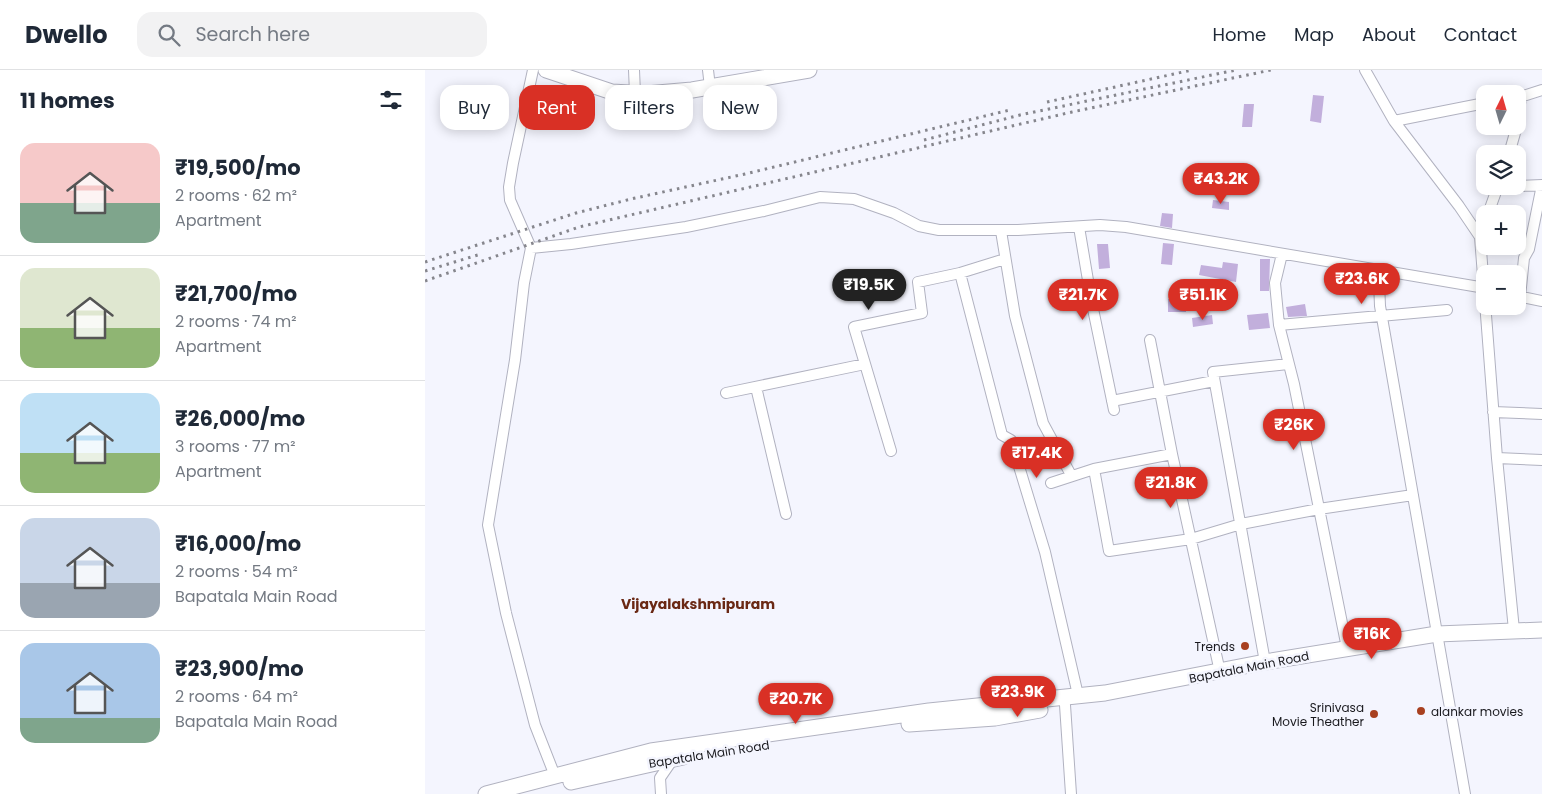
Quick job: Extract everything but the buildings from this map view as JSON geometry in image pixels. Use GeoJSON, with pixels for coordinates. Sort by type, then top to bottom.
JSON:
{"type":"FeatureCollection","features":[{"type":"Feature","properties":{"kind":"main road"},"geometry":{"type":"LineString","coordinates":[[547,70],[605,89]]}},
{"type":"Feature","properties":{"kind":"main road"},"geometry":{"type":"LineString","coordinates":[[722,85],[809,70]]}},
{"type":"Feature","properties":{"kind":"main road","name":"Bapatala Main Road"},"geometry":{"type":"LineString","coordinates":[[521,794],[674,758],[923,722],[995,718],[1078,696],[1105,693],[1347,648],[1437,634],[1542,630]]}},
{"type":"Feature","properties":{"kind":"main road","name":"Bapatala Main Road"},"geometry":{"type":"LineString","coordinates":[[486,794],[651,752],[929,711],[1091,700],[1105,693]]}},
{"type":"Feature","properties":{"kind":"street"},"geometry":{"type":"LineString","coordinates":[[533,70],[509,187],[510,200],[531,248],[524,283],[514,370],[488,525],[505,613],[525,688],[535,725],[555,776]]}},
{"type":"Feature","properties":{"kind":"street"},"geometry":{"type":"LineString","coordinates":[[634,70],[635,85]]}},
{"type":"Feature","properties":{"kind":"street"},"geometry":{"type":"LineString","coordinates":[[708,70],[710,85]]}},
{"type":"Feature","properties":{"kind":"street"},"geometry":{"type":"LineString","coordinates":[[1365,70],[1395,121],[1476,231]]}},
{"type":"Feature","properties":{"kind":"street"},"geometry":{"type":"LineString","coordinates":[[1526,95],[1542,90]]}},
{"type":"Feature","properties":{"kind":"street"},"geometry":{"type":"LineString","coordinates":[[1395,121],[1476,105]]}},
{"type":"Feature","properties":{"kind":"street"},"geometry":{"type":"LineString","coordinates":[[1523,265],[1524,258],[1538,229],[1542,186],[1526,186]]}},
{"type":"Feature","properties":{"kind":"street"},"geometry":{"type":"LineString","coordinates":[[531,248],[686,227],[820,197],[854,199],[894,213],[919,226],[939,230],[1001,231],[1100,225],[1476,287]]}},
{"type":"Feature","properties":{"kind":"street"},"geometry":{"type":"LineString","coordinates":[[1079,227],[1092,304],[1113,405],[1161,392],[1214,381]]}},
{"type":"Feature","properties":{"kind":"street"},"geometry":{"type":"LineString","coordinates":[[1001,231],[1015,316],[1043,423],[1071,475]]}},
{"type":"Feature","properties":{"kind":"street"},"geometry":{"type":"LineString","coordinates":[[1282,254],[1275,283],[1279,324],[1347,648]]}},
{"type":"Feature","properties":{"kind":"street"},"geometry":{"type":"LineString","coordinates":[[891,451],[854,327],[922,313],[918,282],[960,273],[1005,259]]}},
{"type":"Feature","properties":{"kind":"street"},"geometry":{"type":"LineString","coordinates":[[1384,272],[1379,282],[1382,315],[1465,794]]}},
{"type":"Feature","properties":{"kind":"street"},"geometry":{"type":"LineString","coordinates":[[960,273],[1002,435],[1011,440],[1040,534],[1078,696]]}},
{"type":"Feature","properties":{"kind":"street"},"geometry":{"type":"LineString","coordinates":[[1526,298],[1542,301]]}},
{"type":"Feature","properties":{"kind":"street"},"geometry":{"type":"LineString","coordinates":[[1279,324],[1447,310]]}},
{"type":"Feature","properties":{"kind":"street"},"geometry":{"type":"LineString","coordinates":[[1486,315],[1497,458],[1514,630]]}},
{"type":"Feature","properties":{"kind":"street"},"geometry":{"type":"LineString","coordinates":[[1150,340],[1172,454],[1220,672]]}},
{"type":"Feature","properties":{"kind":"street"},"geometry":{"type":"LineString","coordinates":[[726,393],[865,364]]}},
{"type":"Feature","properties":{"kind":"street"},"geometry":{"type":"LineString","coordinates":[[1265,662],[1213,372],[1288,364]]}},
{"type":"Feature","properties":{"kind":"street"},"geometry":{"type":"LineString","coordinates":[[756,387],[786,514]]}},
{"type":"Feature","properties":{"kind":"street"},"geometry":{"type":"LineString","coordinates":[[1493,412],[1542,414]]}},
{"type":"Feature","properties":{"kind":"street"},"geometry":{"type":"LineString","coordinates":[[1051,483],[1094,469],[1172,454]]}},
{"type":"Feature","properties":{"kind":"street"},"geometry":{"type":"LineString","coordinates":[[1497,458],[1542,460]]}},
{"type":"Feature","properties":{"kind":"street"},"geometry":{"type":"LineString","coordinates":[[1094,469],[1109,551],[1191,538],[1241,524],[1319,509],[1413,494]]}},
{"type":"Feature","properties":{"kind":"street"},"geometry":{"type":"LineString","coordinates":[[1064,701],[1071,794]]}},
{"type":"Feature","properties":{"kind":"street"},"geometry":{"type":"LineString","coordinates":[[661,794],[659,778],[674,758]]}},
{"type":"Feature","properties":{"kind":"railway"},"geometry":{"type":"LineString","coordinates":[[1047,102],[1192,70]]}},
{"type":"Feature","properties":{"kind":"railway"},"geometry":{"type":"LineString","coordinates":[[924,140],[1020,115],[1236,70]]}},
{"type":"Feature","properties":{"kind":"railway"},"geometry":{"type":"LineString","coordinates":[[425,281],[579,227],[1072,112],[1271,70]]}},
{"type":"Feature","properties":{"kind":"railway"},"geometry":{"type":"LineString","coordinates":[[425,262],[576,213],[1010,110]]}},
{"type":"Feature","properties":{"kind":"railway"},"geometry":{"type":"LineString","coordinates":[[425,271],[481,254]]}},
{"type":"Feature","properties":{"kind":"place","name":"Trends"},"geometry":{"type":"Point","coordinates":[1245,646]}},
{"type":"Feature","properties":{"kind":"place","name":"alankar movies"},"geometry":{"type":"Point","coordinates":[1421,711]}},
{"type":"Feature","properties":{"kind":"place","name":"Srinivasa Movie Theather"},"geometry":{"type":"Point","coordinates":[1374,714]}},
{"type":"Feature","properties":{"kind":"district","name":"Vijayalakshmipuram"},"geometry":{"type":"Point","coordinates":[698,604]}}]}
